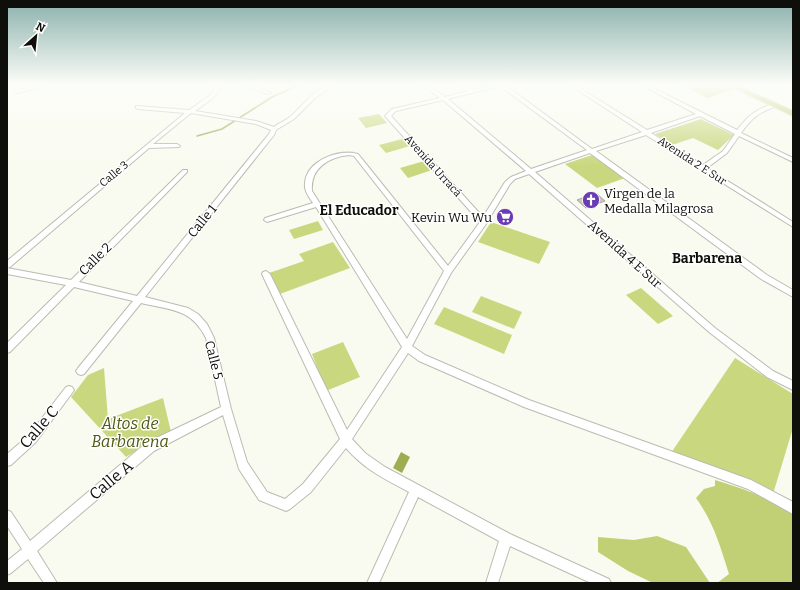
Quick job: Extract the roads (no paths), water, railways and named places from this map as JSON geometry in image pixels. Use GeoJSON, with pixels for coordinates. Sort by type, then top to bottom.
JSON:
{"type":"FeatureCollection","features":[{"type":"Feature","properties":{"kind":"street","name":"Calle 3"},"geometry":{"type":"LineString","coordinates":[[7,265],[189,112]]}},
{"type":"Feature","properties":{"kind":"street"},"geometry":{"type":"LineString","coordinates":[[193,112],[239,119],[270,126],[274,129]]}},
{"type":"Feature","properties":{"kind":"street","name":"Calle 1"},"geometry":{"type":"LineString","coordinates":[[81,371],[272,134],[274,129],[292,118],[298,112]]}},
{"type":"Feature","properties":{"kind":"street","name":"Avenida Urracá"},"geometry":{"type":"LineString","coordinates":[[392,112],[389,114],[389,118],[484,222]]}},
{"type":"Feature","properties":{"kind":"street","name":"Avenida 4 E Sur"},"geometry":{"type":"LineString","coordinates":[[461,112],[531,171],[701,321],[770,374],[793,386]]}},
{"type":"Feature","properties":{"kind":"street"},"geometry":{"type":"LineString","coordinates":[[539,112],[764,277],[793,294]]}},
{"type":"Feature","properties":{"kind":"street","name":"Avenida 2 E Sur"},"geometry":{"type":"LineString","coordinates":[[615,112],[793,225]]}},
{"type":"Feature","properties":{"kind":"street"},"geometry":{"type":"LineString","coordinates":[[693,112],[793,160]]}},
{"type":"Feature","properties":{"kind":"street"},"geometry":{"type":"LineString","coordinates":[[703,168],[725,152],[748,119],[758,112]]}},
{"type":"Feature","properties":{"kind":"street"},"geometry":{"type":"LineString","coordinates":[[346,440],[407,347],[448,271],[484,222],[510,180],[531,171],[699,115]]}},
{"type":"Feature","properties":{"kind":"street"},"geometry":{"type":"LineString","coordinates":[[149,146],[177,146]]}},
{"type":"Feature","properties":{"kind":"street"},"geometry":{"type":"LineString","coordinates":[[448,271],[358,157],[352,154],[347,154],[322,163],[308,177],[306,184],[309,191],[407,347],[422,358],[527,404],[751,485],[793,508]]}},
{"type":"Feature","properties":{"kind":"street","name":"Calle 2"},"geometry":{"type":"LineString","coordinates":[[7,349],[71,283],[185,171]]}},
{"type":"Feature","properties":{"kind":"street"},"geometry":{"type":"LineString","coordinates":[[267,220],[317,204]]}},
{"type":"Feature","properties":{"kind":"street","name":"Calle 5"},"geometry":{"type":"LineString","coordinates":[[7,271],[71,283],[185,310],[195,316],[204,326],[210,338],[226,410],[243,466],[263,496],[286,505],[307,488],[346,440]]}},
{"type":"Feature","properties":{"kind":"street"},"geometry":{"type":"LineString","coordinates":[[266,274],[346,440],[361,456],[381,471],[506,538],[605,583]]}},
{"type":"Feature","properties":{"kind":"street","name":"Calle C"},"geometry":{"type":"LineString","coordinates":[[7,461],[32,440],[69,390]]}},
{"type":"Feature","properties":{"kind":"street","name":"Calle A"},"geometry":{"type":"LineString","coordinates":[[7,569],[150,447],[226,410]]}},
{"type":"Feature","properties":{"kind":"street"},"geometry":{"type":"LineString","coordinates":[[373,583],[416,490]]}},
{"type":"Feature","properties":{"kind":"street"},"geometry":{"type":"LineString","coordinates":[[7,516],[51,583]]}},
{"type":"Feature","properties":{"kind":"street"},"geometry":{"type":"LineString","coordinates":[[492,583],[506,538]]}},
{"type":"Feature","properties":{"kind":"waterway"},"geometry":{"type":"LineString","coordinates":[[197,136],[222,129],[249,112]]}},
{"type":"Feature","properties":{"kind":"place","name":"Virgen de la Medalla Milagrosa"},"geometry":{"type":"Point","coordinates":[591,200]}},
{"type":"Feature","properties":{"kind":"place","name":"Kevin Wu Wu"},"geometry":{"type":"Point","coordinates":[505,217]}},
{"type":"Feature","properties":{"kind":"district","name":"El Educador"},"geometry":{"type":"Point","coordinates":[359,210]}},
{"type":"Feature","properties":{"kind":"district","name":"Barbarena"},"geometry":{"type":"Point","coordinates":[707,258]}},
{"type":"Feature","properties":{"kind":"park label","name":"Altos de Barbarena"},"geometry":{"type":"Point","coordinates":[130,432]}}]}
